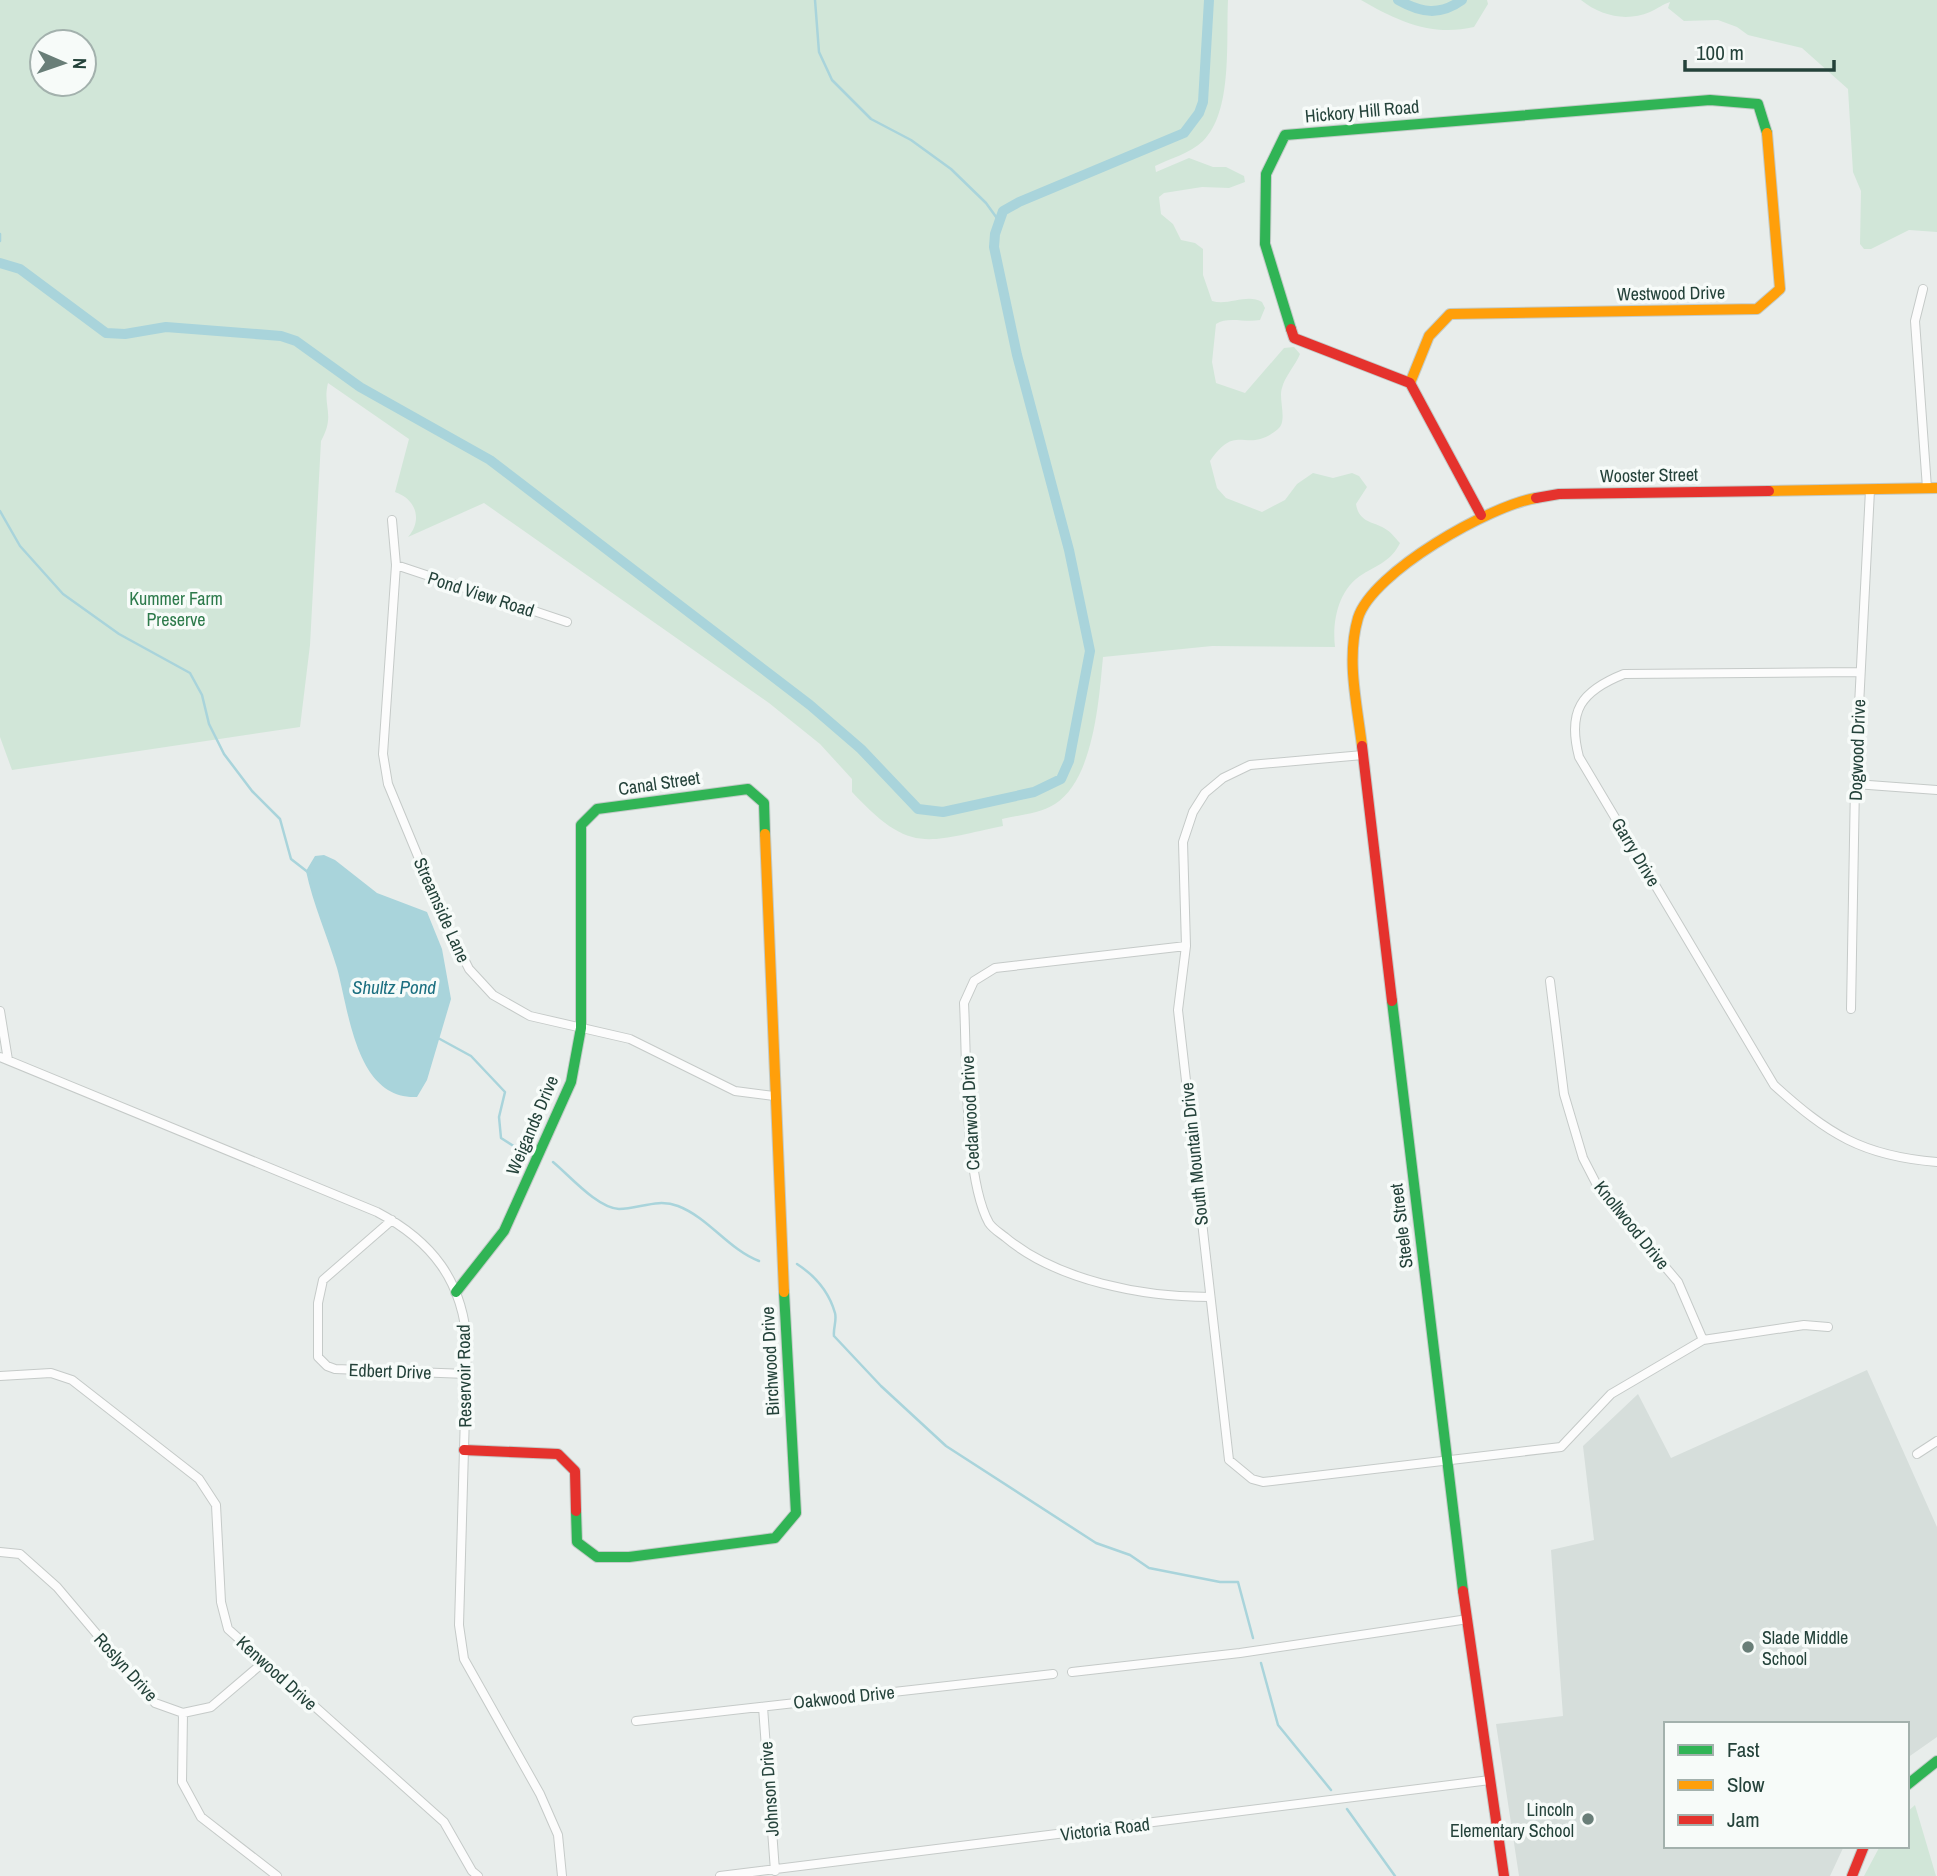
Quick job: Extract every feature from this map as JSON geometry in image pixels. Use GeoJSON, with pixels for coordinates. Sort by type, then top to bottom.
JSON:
{"type":"FeatureCollection","features":[{"type":"Feature","properties":{"kind":"street","name":"Hickory Hill Road"},"geometry":{"type":"LineString","coordinates":[[1410,383],[1294,338],[1265,244],[1266,174],[1285,135],[1710,100],[1758,104]]}},
{"type":"Feature","properties":{"kind":"street","name":"Westwood Drive"},"geometry":{"type":"LineString","coordinates":[[1410,383],[1423,345],[1435,325],[1450,314],[1757,309],[1780,289],[1768,137],[1758,104]]}},
{"type":"Feature","properties":{"kind":"street"},"geometry":{"type":"LineString","coordinates":[[1923,289],[1914,321],[1932,488]]}},
{"type":"Feature","properties":{"kind":"street"},"geometry":{"type":"LineString","coordinates":[[1410,383],[1481,515]]}},
{"type":"Feature","properties":{"kind":"street","name":"Wooster Street"},"geometry":{"type":"LineString","coordinates":[[1385,579],[1481,515],[1515,501],[1559,494],[1932,488]]}},
{"type":"Feature","properties":{"kind":"street","name":"Dogwood Drive"},"geometry":{"type":"LineString","coordinates":[[1851,1009],[1855,784],[1870,490]]}},
{"type":"Feature","properties":{"kind":"street","name":"Streamside Lane"},"geometry":{"type":"LineString","coordinates":[[392,520],[396,565],[383,754],[388,784],[444,919],[478,982],[493,995],[530,1016],[630,1039],[735,1091],[774,1096]]}},
{"type":"Feature","properties":{"kind":"street","name":"Pond View Road"},"geometry":{"type":"LineString","coordinates":[[396,565],[567,622]]}},
{"type":"Feature","properties":{"kind":"street","name":"Steele Street"},"geometry":{"type":"LineString","coordinates":[[1385,579],[1359,614],[1353,640],[1363,755],[1447,1460],[1504,1876]]}},
{"type":"Feature","properties":{"kind":"street","name":"Garry Drive"},"geometry":{"type":"LineString","coordinates":[[1860,672],[1624,674],[1600,684],[1580,704],[1572,731],[1579,757],[1774,1085],[1814,1121],[1850,1144],[1890,1155],[1937,1162]]}},
{"type":"Feature","properties":{"kind":"street","name":"South Mountain Drive"},"geometry":{"type":"LineString","coordinates":[[1363,755],[1250,765],[1223,778],[1205,793],[1193,812],[1183,842],[1186,946],[1178,1010],[1229,1460],[1241,1472],[1263,1482],[1560,1447],[1611,1394],[1703,1340]]}},
{"type":"Feature","properties":{"kind":"street"},"geometry":{"type":"LineString","coordinates":[[1855,784],[1937,790]]}},
{"type":"Feature","properties":{"kind":"street","name":"Canal Street"},"geometry":{"type":"LineString","coordinates":[[581,825],[597,809],[748,789]]}},
{"type":"Feature","properties":{"kind":"street","name":"Birchwood Drive"},"geometry":{"type":"LineString","coordinates":[[464,1450],[558,1454],[575,1471],[577,1542],[597,1557],[629,1557],[775,1538],[796,1513],[774,1096],[764,803],[748,789]]}},
{"type":"Feature","properties":{"kind":"street","name":"Weigands Drive"},"geometry":{"type":"LineString","coordinates":[[456,1292],[497,1242],[512,1216],[566,1098],[581,1028],[581,825]]}},
{"type":"Feature","properties":{"kind":"street","name":"Cedarwood Drive"},"geometry":{"type":"LineString","coordinates":[[1186,946],[995,968],[974,981],[964,1003],[974,1184],[990,1225],[1027,1255],[1080,1278],[1183,1297],[1210,1297]]}},
{"type":"Feature","properties":{"kind":"street","name":"Knollwood Drive"},"geometry":{"type":"LineString","coordinates":[[1550,981],[1564,1094],[1583,1157],[1599,1189],[1678,1282],[1703,1340]]}},
{"type":"Feature","properties":{"kind":"street","name":"Reservoir Road"},"geometry":{"type":"LineString","coordinates":[[0,1011],[8,1045],[4,1058],[392,1220],[424,1242],[456,1292],[466,1332],[459,1625],[464,1660],[540,1794],[558,1835],[562,1876]]}},
{"type":"Feature","properties":{"kind":"street","name":"Edbert Drive"},"geometry":{"type":"LineString","coordinates":[[392,1220],[323,1280],[317,1303],[318,1357],[327,1366],[335,1368],[467,1374]]}},
{"type":"Feature","properties":{"kind":"street"},"geometry":{"type":"LineString","coordinates":[[1703,1340],[1804,1325],[1828,1327]]}},
{"type":"Feature","properties":{"kind":"street","name":"Kenwood Drive"},"geometry":{"type":"LineString","coordinates":[[0,1376],[51,1373],[72,1380],[199,1479],[216,1505],[221,1602],[228,1629],[444,1822],[472,1871],[478,1876]]}},
{"type":"Feature","properties":{"kind":"street"},"geometry":{"type":"LineString","coordinates":[[1917,1454],[1937,1441]]}},
{"type":"Feature","properties":{"kind":"street","name":"Roslyn Drive"},"geometry":{"type":"LineString","coordinates":[[0,1552],[20,1555],[57,1587],[155,1703],[183,1713]]}},
{"type":"Feature","properties":{"kind":"street"},"geometry":{"type":"LineString","coordinates":[[1072,1672],[1240,1653],[1468,1619]]}},
{"type":"Feature","properties":{"kind":"street"},"geometry":{"type":"LineString","coordinates":[[265,1661],[211,1707],[183,1713],[182,1782],[201,1817],[276,1876]]}},
{"type":"Feature","properties":{"kind":"street","name":"Oakwood Drive"},"geometry":{"type":"LineString","coordinates":[[636,1720],[1053,1674]]}},
{"type":"Feature","properties":{"kind":"street","name":"Johnson Drive"},"geometry":{"type":"LineString","coordinates":[[763,1707],[775,1871]]}},
{"type":"Feature","properties":{"kind":"street"},"geometry":{"type":"LineString","coordinates":[[1909,1783],[1937,1760]]}},
{"type":"Feature","properties":{"kind":"street","name":"Victoria Road"},"geometry":{"type":"LineString","coordinates":[[720,1876],[1490,1780]]}},
{"type":"Feature","properties":{"kind":"street"},"geometry":{"type":"LineString","coordinates":[[1852,1876],[1863,1848]]}},
{"type":"Feature","properties":{"kind":"shaded area","name":"Slade Middle School"},"geometry":{"type":"Polygon","coordinates":[[[1867,1370],[1937,1527],[1937,1737],[1909,1757],[1909,1722],[1664,1722],[1664,1848],[1843,1848],[1830,1876],[1519,1876],[1496,1724],[1563,1716],[1551,1550],[1594,1540],[1583,1446],[1638,1394],[1671,1458],[1867,1370]]]}},
{"type":"Feature","properties":{"kind":"green space","name":"Kummer Farm Preserve"},"geometry":{"type":"Polygon","coordinates":[[[0,0],[1228,0],[1224,94],[1213,128],[1203,141],[1192,149],[1155,166],[1156,172],[1189,158],[1213,167],[1226,167],[1244,176],[1245,182],[1229,188],[1202,187],[1164,193],[1159,197],[1161,214],[1173,224],[1181,240],[1195,243],[1203,249],[1203,275],[1212,301],[1250,299],[1262,302],[1265,308],[1260,320],[1226,320],[1216,324],[1212,362],[1216,383],[1245,393],[1284,348],[1294,347],[1300,354],[1282,388],[1281,425],[1257,440],[1235,440],[1220,449],[1210,461],[1217,488],[1226,498],[1262,512],[1285,500],[1297,484],[1313,473],[1333,478],[1352,473],[1359,476],[1367,487],[1356,504],[1360,515],[1389,531],[1400,543],[1389,558],[1354,580],[1342,597],[1336,616],[1335,647],[1212,646],[1103,657],[1092,737],[1086,758],[1068,792],[1049,807],[1002,819],[1003,826],[937,839],[920,839],[905,835],[872,812],[852,792],[852,779],[820,744],[769,703],[484,503],[408,537],[415,524],[415,511],[408,500],[395,492],[409,439],[328,383],[328,424],[321,441],[310,645],[300,727],[12,770],[0,737],[0,0]]]}},
{"type":"Feature","properties":{"kind":"green space"},"geometry":{"type":"Polygon","coordinates":[[[1361,0],[1487,0],[1488,4],[1474,27],[1444,30],[1415,25],[1361,0]]]}},
{"type":"Feature","properties":{"kind":"green space"},"geometry":{"type":"Polygon","coordinates":[[[1581,0],[1937,0],[1937,232],[1909,230],[1871,249],[1864,249],[1860,244],[1861,191],[1853,172],[1848,89],[1802,48],[1748,35],[1737,27],[1718,20],[1684,21],[1668,8],[1670,2],[1641,15],[1623,17],[1597,10],[1581,0]]]}},
{"type":"Feature","properties":{"kind":"green space"},"geometry":{"type":"Polygon","coordinates":[[[1915,1805],[1936,1876],[1864,1876],[1879,1848],[1909,1848],[1909,1810],[1915,1805]]]}},
{"type":"Feature","properties":{"kind":"water","name":"Shultz Pond"},"geometry":{"type":"Polygon","coordinates":[[[324,855],[335,860],[377,893],[427,912],[442,949],[451,999],[427,1080],[417,1097],[397,1094],[380,1084],[368,1069],[359,1050],[337,968],[306,871],[315,856],[324,855]]]}},
{"type":"Feature","properties":{"kind":"waterway"},"geometry":{"type":"LineString","coordinates":[[815,0],[819,52],[832,80],[871,119],[911,140],[951,169],[986,203],[999,221]]}},
{"type":"Feature","properties":{"kind":"waterway"},"geometry":{"type":"LineString","coordinates":[[0,263],[20,269],[106,333],[125,334],[166,327],[281,336],[296,341],[360,387],[490,460],[810,705],[861,749],[918,809],[943,812],[1034,792],[1061,779],[1069,761],[1090,651],[1069,550],[1017,355],[994,247],[995,234],[1003,211],[1019,202],[1184,133],[1199,113],[1203,102],[1209,0]]}},
{"type":"Feature","properties":{"kind":"waterway"},"geometry":{"type":"LineString","coordinates":[[1398,0],[1430,11],[1446,9],[1462,0]]}},
{"type":"Feature","properties":{"kind":"waterway"},"geometry":{"type":"LineString","coordinates":[[0,234],[0,241]]}},
{"type":"Feature","properties":{"kind":"waterway"},"geometry":{"type":"LineString","coordinates":[[0,511],[20,546],[63,594],[119,634],[190,673],[202,695],[209,724],[224,754],[252,791],[280,819],[291,859],[309,873]]}},
{"type":"Feature","properties":{"kind":"waterway"},"geometry":{"type":"LineString","coordinates":[[438,1038],[471,1056],[505,1092],[499,1117],[501,1138],[520,1150]]}},
{"type":"Feature","properties":{"kind":"waterway"},"geometry":{"type":"LineString","coordinates":[[553,1162],[602,1203],[619,1209],[655,1203],[678,1206],[759,1261]]}},
{"type":"Feature","properties":{"kind":"waterway"},"geometry":{"type":"LineString","coordinates":[[797,1264],[815,1279],[829,1298],[835,1316],[834,1336],[881,1386],[946,1446],[1096,1543],[1130,1555],[1149,1568],[1220,1582],[1238,1582],[1253,1638]]}},
{"type":"Feature","properties":{"kind":"waterway"},"geometry":{"type":"LineString","coordinates":[[1261,1663],[1278,1725],[1331,1790]]}},
{"type":"Feature","properties":{"kind":"waterway"},"geometry":{"type":"LineString","coordinates":[[1347,1809],[1395,1876]]}},
{"type":"Feature","properties":{"kind":"traffic: fast"},"geometry":{"type":"LineString","coordinates":[[1291,329],[1265,244],[1266,174],[1285,135],[1710,100],[1758,104],[1767,133]]}},
{"type":"Feature","properties":{"kind":"traffic: fast"},"geometry":{"type":"LineString","coordinates":[[456,1292],[504,1231],[571,1082],[581,1028],[581,825],[597,809],[748,789],[764,803],[765,834]]}},
{"type":"Feature","properties":{"kind":"traffic: fast"},"geometry":{"type":"LineString","coordinates":[[1392,1001],[1463,1591]]}},
{"type":"Feature","properties":{"kind":"traffic: fast"},"geometry":{"type":"LineString","coordinates":[[576,1511],[577,1542],[597,1557],[629,1557],[775,1538],[796,1513],[784,1292]]}},
{"type":"Feature","properties":{"kind":"traffic: fast"},"geometry":{"type":"LineString","coordinates":[[1909,1783],[1937,1761]]}},
{"type":"Feature","properties":{"kind":"traffic: slow"},"geometry":{"type":"LineString","coordinates":[[1410,383],[1429,336],[1450,314],[1757,309],[1780,289],[1767,133]]}},
{"type":"Feature","properties":{"kind":"traffic: slow"},"geometry":{"type":"LineString","coordinates":[[1769,491],[1937,488]]}},
{"type":"Feature","properties":{"kind":"traffic: slow"},"geometry":{"type":"LineString","coordinates":[[1362,746],[1353,649],[1358,618],[1368,600],[1385,581],[1435,543],[1491,513],[1536,498]]}},
{"type":"Feature","properties":{"kind":"traffic: slow"},"geometry":{"type":"LineString","coordinates":[[765,834],[784,1292]]}},
{"type":"Feature","properties":{"kind":"traffic: jam"},"geometry":{"type":"LineString","coordinates":[[1291,329],[1294,338],[1410,383],[1481,515]]}},
{"type":"Feature","properties":{"kind":"traffic: jam"},"geometry":{"type":"LineString","coordinates":[[1536,498],[1559,494],[1769,491]]}},
{"type":"Feature","properties":{"kind":"traffic: jam"},"geometry":{"type":"LineString","coordinates":[[1362,746],[1392,1001]]}},
{"type":"Feature","properties":{"kind":"traffic: jam"},"geometry":{"type":"LineString","coordinates":[[464,1450],[558,1454],[575,1471],[576,1511]]}},
{"type":"Feature","properties":{"kind":"traffic: jam"},"geometry":{"type":"LineString","coordinates":[[1463,1591],[1504,1876]]}},
{"type":"Feature","properties":{"kind":"traffic: jam"},"geometry":{"type":"LineString","coordinates":[[1852,1876],[1863,1848]]}},
{"type":"Feature","properties":{"kind":"place","name":"Slade Middle School"},"geometry":{"type":"Point","coordinates":[1748,1647]}},
{"type":"Feature","properties":{"kind":"place","name":"Lincoln Elementary School"},"geometry":{"type":"Point","coordinates":[1588,1819]}}]}
